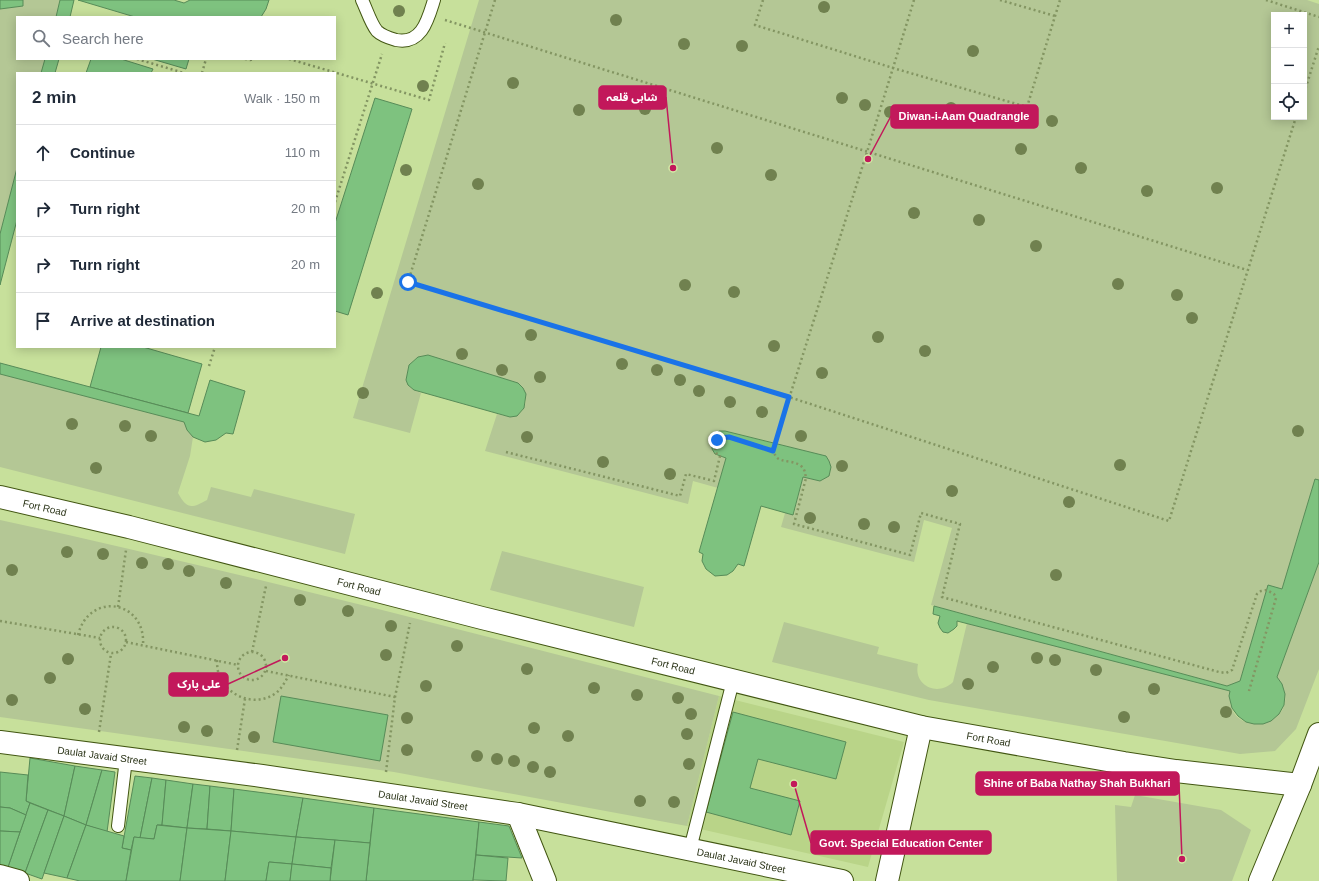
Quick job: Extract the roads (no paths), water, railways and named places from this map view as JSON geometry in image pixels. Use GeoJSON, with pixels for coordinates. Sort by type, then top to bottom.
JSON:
{"type":"FeatureCollection","features":[{"type":"Feature","properties":{"kind":"street","name":"Fort Road"},"geometry":{"type":"LineString","coordinates":[[0,497],[129,527],[415,601],[921,727],[1176,771],[1300,785]]}},
{"type":"Feature","properties":{"kind":"street"},"geometry":{"type":"LineString","coordinates":[[886,881],[921,727]]}},
{"type":"Feature","properties":{"kind":"street"},"geometry":{"type":"LineString","coordinates":[[1260,881],[1300,785],[1319,734]]}},
{"type":"Feature","properties":{"kind":"street","name":"Daulat Javaid Street"},"geometry":{"type":"LineString","coordinates":[[0,742],[233,772],[518,814],[842,881]]}},
{"type":"Feature","properties":{"kind":"street"},"geometry":{"type":"LineString","coordinates":[[518,814],[545,881]]}},
{"type":"Feature","properties":{"kind":"street"},"geometry":{"type":"LineString","coordinates":[[0,876],[18,881]]}},
{"type":"Feature","properties":{"kind":"lane"},"geometry":{"type":"LineString","coordinates":[[362,0],[376,30],[387,38],[402,41],[416,36],[424,28],[430,15],[434,0]]}},
{"type":"Feature","properties":{"kind":"lane"},"geometry":{"type":"LineString","coordinates":[[690,849],[733,681]]}},
{"type":"Feature","properties":{"kind":"lane"},"geometry":{"type":"LineString","coordinates":[[118,826],[126,759]]}},
{"type":"Feature","properties":{"kind":"place","name":"Diwan-i-Aam Quadrangle"},"geometry":{"type":"Point","coordinates":[868,159]}},
{"type":"Feature","properties":{"kind":"place","name":"شاہی قلعہ"},"geometry":{"type":"Point","coordinates":[673,168]}},
{"type":"Feature","properties":{"kind":"place","name":"علی پارک"},"geometry":{"type":"Point","coordinates":[285,658]}},
{"type":"Feature","properties":{"kind":"place","name":"Govt. Special Education Center"},"geometry":{"type":"Point","coordinates":[794,784]}},
{"type":"Feature","properties":{"kind":"place","name":"Shine of Baba Nathay Shah Bukhari"},"geometry":{"type":"Point","coordinates":[1182,859]}}]}
